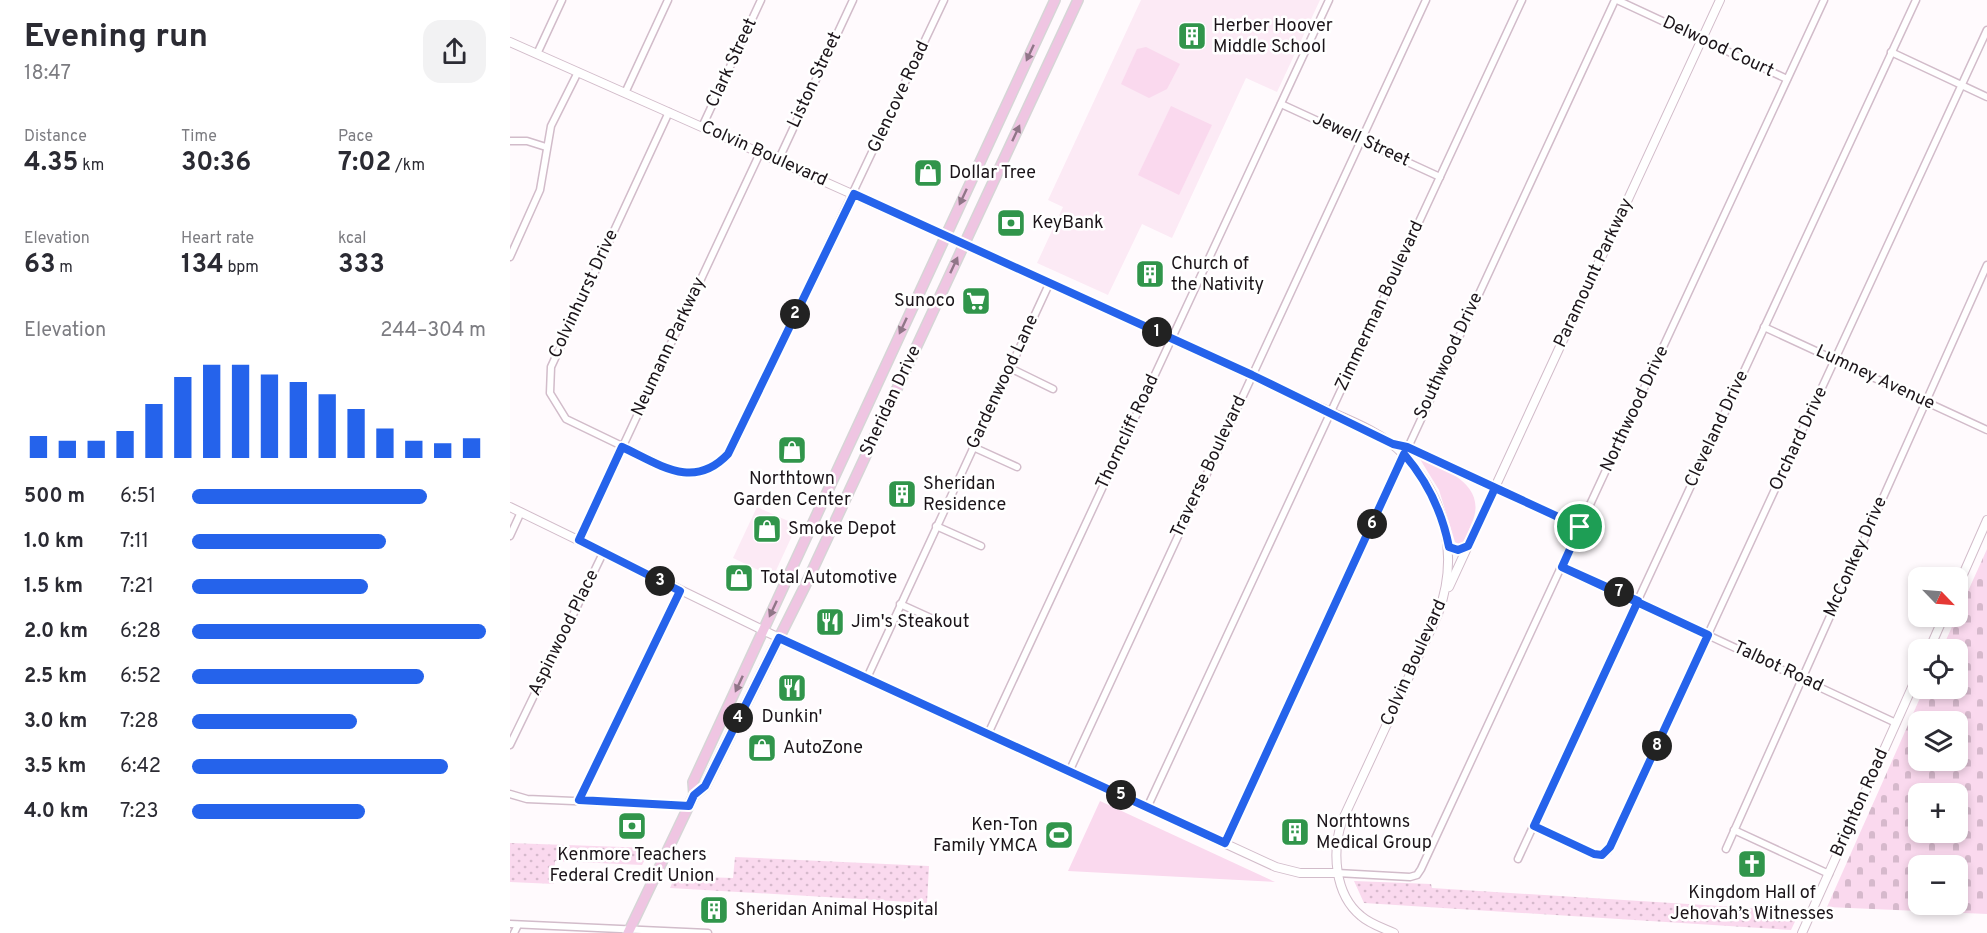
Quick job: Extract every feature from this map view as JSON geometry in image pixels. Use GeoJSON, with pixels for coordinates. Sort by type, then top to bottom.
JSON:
{"type":"FeatureCollection","features":[{"type":"Feature","properties":{"kind":"main road","name":"Sheridan Drive"},"geometry":{"type":"LineString","coordinates":[[694,795],[693,782],[1055,0]]}},
{"type":"Feature","properties":{"kind":"main road","name":"Sheridan Drive"},"geometry":{"type":"LineString","coordinates":[[629,931],[694,795],[705,786],[779,638],[874,440],[1078,0]]}},
{"type":"Feature","properties":{"kind":"main road"},"geometry":{"type":"LineString","coordinates":[[855,431],[874,440]]}},
{"type":"Feature","properties":{"kind":"street"},"geometry":{"type":"LineString","coordinates":[[537,54],[562,0]]}},
{"type":"Feature","properties":{"kind":"street"},"geometry":{"type":"LineString","coordinates":[[625,93],[668,0]]}},
{"type":"Feature","properties":{"kind":"street","name":"Clark Street"},"geometry":{"type":"LineString","coordinates":[[702,127],[761,0]]}},
{"type":"Feature","properties":{"kind":"street","name":"Liston Street"},"geometry":{"type":"LineString","coordinates":[[778,161],[853,0]]}},
{"type":"Feature","properties":{"kind":"street","name":"Glencove Road"},"geometry":{"type":"LineString","coordinates":[[622,447],[684,473],[707,469],[728,454],[854,194],[944,0]]}},
{"type":"Feature","properties":{"kind":"street","name":"Thorncliff Road"},"geometry":{"type":"LineString","coordinates":[[988,734],[1329,0]]}},
{"type":"Feature","properties":{"kind":"street","name":"Traverse Boulevard"},"geometry":{"type":"LineString","coordinates":[[1069,771],[1426,0]]}},
{"type":"Feature","properties":{"kind":"street","name":"Zimmerman Boulevard"},"geometry":{"type":"LineString","coordinates":[[1147,808],[1522,0]]}},
{"type":"Feature","properties":{"kind":"street","name":"Delwood Court"},"geometry":{"type":"LineString","coordinates":[[1616,0],[1787,79]]}},
{"type":"Feature","properties":{"kind":"street","name":"Southwood Drive"},"geometry":{"type":"LineString","coordinates":[[1225,843],[1616,0]]}},
{"type":"Feature","properties":{"kind":"street","name":"Paramount Parkway"},"geometry":{"type":"LineString","coordinates":[[1443,601],[1720,0]]}},
{"type":"Feature","properties":{"kind":"street","name":"Northwood Drive"},"geometry":{"type":"LineString","coordinates":[[1337,873],[1410,877],[1419,874],[1824,0]]}},
{"type":"Feature","properties":{"kind":"street","name":"Cleveland Drive"},"geometry":{"type":"LineString","coordinates":[[1518,859],[1916,0]]}},
{"type":"Feature","properties":{"kind":"street","name":"Orchard Drive"},"geometry":{"type":"LineString","coordinates":[[1534,826],[1594,854],[1602,855],[1610,847],[1987,30]]}},
{"type":"Feature","properties":{"kind":"street","name":"Colvin Boulevard"},"geometry":{"type":"LineString","coordinates":[[510,42],[946,234],[1331,412],[1406,451],[1444,518],[1449,547],[1447,584],[1443,601],[1342,821],[1336,847],[1337,873],[1356,911],[1367,921],[1391,932]]}},
{"type":"Feature","properties":{"kind":"street"},"geometry":{"type":"LineString","coordinates":[[1892,52],[1987,97]]}},
{"type":"Feature","properties":{"kind":"street"},"geometry":{"type":"LineString","coordinates":[[510,257],[540,190],[546,147],[557,110],[578,72]]}},
{"type":"Feature","properties":{"kind":"street","name":"Jewell Street"},"geometry":{"type":"LineString","coordinates":[[1281,104],[1440,177]]}},
{"type":"Feature","properties":{"kind":"street","name":"Colvinhurst Drive"},"geometry":{"type":"LineString","coordinates":[[622,447],[566,419],[553,401],[549,375],[669,112]]}},
{"type":"Feature","properties":{"kind":"street"},"geometry":{"type":"LineString","coordinates":[[510,141],[527,141],[546,147]]}},
{"type":"Feature","properties":{"kind":"street","name":"Neumann Parkway"},"geometry":{"type":"LineString","coordinates":[[579,540],[760,153]]}},
{"type":"Feature","properties":{"kind":"street","name":"McConkey Drive"},"geometry":{"type":"LineString","coordinates":[[1726,849],[1987,265]]}},
{"type":"Feature","properties":{"kind":"street","name":"Gardenwood Lane"},"geometry":{"type":"LineString","coordinates":[[867,678],[1050,282]]}},
{"type":"Feature","properties":{"kind":"street","name":"Lumney Avenue"},"geometry":{"type":"LineString","coordinates":[[1764,327],[1987,430]]}},
{"type":"Feature","properties":{"kind":"street"},"geometry":{"type":"LineString","coordinates":[[1010,368],[1053,389]]}},
{"type":"Feature","properties":{"kind":"street"},"geometry":{"type":"LineString","coordinates":[[973,447],[1017,467]]}},
{"type":"Feature","properties":{"kind":"street"},"geometry":{"type":"LineString","coordinates":[[1406,451],[1580,527]]}},
{"type":"Feature","properties":{"kind":"street"},"geometry":{"type":"LineString","coordinates":[[510,507],[779,638],[1225,843],[1292,872],[1337,873]]}},
{"type":"Feature","properties":{"kind":"street"},"geometry":{"type":"LineString","coordinates":[[510,536],[521,512]]}},
{"type":"Feature","properties":{"kind":"street"},"geometry":{"type":"LineString","coordinates":[[1966,567],[1987,520]]}},
{"type":"Feature","properties":{"kind":"street"},"geometry":{"type":"LineString","coordinates":[[936,526],[981,546]]}},
{"type":"Feature","properties":{"kind":"street"},"geometry":{"type":"LineString","coordinates":[[1449,547],[1458,550],[1468,546]]}},
{"type":"Feature","properties":{"kind":"street","name":"Aspinwood Place"},"geometry":{"type":"LineString","coordinates":[[510,745],[603,553]]}},
{"type":"Feature","properties":{"kind":"street","name":"Talbot Road"},"geometry":{"type":"LineString","coordinates":[[1562,567],[1896,723]]}},
{"type":"Feature","properties":{"kind":"street"},"geometry":{"type":"LineString","coordinates":[[579,800],[680,591]]}},
{"type":"Feature","properties":{"kind":"street"},"geometry":{"type":"LineString","coordinates":[[900,604],[944,624]]}},
{"type":"Feature","properties":{"kind":"street","name":"Brighton Road"},"geometry":{"type":"LineString","coordinates":[[1802,933],[1908,696]]}},
{"type":"Feature","properties":{"kind":"street"},"geometry":{"type":"LineString","coordinates":[[510,794],[526,799],[689,806]]}},
{"type":"Feature","properties":{"kind":"street"},"geometry":{"type":"LineString","coordinates":[[1734,830],[1829,874]]}},
{"type":"Feature","properties":{"kind":"street"},"geometry":{"type":"LineString","coordinates":[[510,924],[708,933]]}},
{"type":"Feature","properties":{"kind":"street"},"geometry":{"type":"LineString","coordinates":[[514,933],[518,925]]}},
{"type":"Feature","properties":{"kind":"shaded area"},"geometry":{"type":"Polygon","coordinates":[[[1141,0],[1320,0],[1277,92],[1246,78],[1172,238],[1142,224],[1108,295],[1037,263],[1063,207],[1048,200],[1141,0]]]}},
{"type":"Feature","properties":{"kind":"shaded area"},"geometry":{"type":"Polygon","coordinates":[[[757,507],[797,525],[773,577],[733,558],[757,507]]]}},
{"type":"Feature","properties":{"kind":"green space"},"geometry":{"type":"Polygon","coordinates":[[[1146,47],[1180,64],[1167,89],[1149,98],[1121,84],[1137,49],[1146,47]]]}},
{"type":"Feature","properties":{"kind":"green space"},"geometry":{"type":"Polygon","coordinates":[[[1171,106],[1212,125],[1179,195],[1138,175],[1171,106]]]}},
{"type":"Feature","properties":{"kind":"green space"},"geometry":{"type":"Polygon","coordinates":[[[1418,456],[1452,473],[1470,489],[1475,499],[1475,511],[1471,525],[1460,545],[1455,542],[1439,490],[1418,456]]]}},
{"type":"Feature","properties":{"kind":"green space"},"geometry":{"type":"Polygon","coordinates":[[[1987,549],[1987,914],[1968,913],[1968,855],[1908,855],[1908,911],[1827,907],[1908,725],[1908,771],[1968,771],[1968,711],[1914,711],[1920,699],[1968,699],[1968,639],[1946,639],[1952,627],[1968,627],[1968,591],[1987,549]]]}},
{"type":"Feature","properties":{"kind":"green space"},"geometry":{"type":"Polygon","coordinates":[[[1100,801],[1275,882],[1068,871],[1100,801]]]}},
{"type":"Feature","properties":{"kind":"green space"},"geometry":{"type":"Polygon","coordinates":[[[510,843],[651,848],[642,865],[555,861],[554,884],[510,882],[510,843]]]}},
{"type":"Feature","properties":{"kind":"green space"},"geometry":{"type":"Polygon","coordinates":[[[735,857],[929,866],[927,903],[670,888],[675,876],[733,878],[735,857]]]}},
{"type":"Feature","properties":{"kind":"green space"},"geometry":{"type":"Polygon","coordinates":[[[1354,881],[1431,884],[1432,888],[1800,911],[1791,930],[1364,903],[1354,881]]]}},
{"type":"Feature","properties":{"kind":"place","name":"Herber Hoover Middle School"},"geometry":{"type":"Point","coordinates":[1192,36]}},
{"type":"Feature","properties":{"kind":"place","name":"Dollar Tree"},"geometry":{"type":"Point","coordinates":[928,173]}},
{"type":"Feature","properties":{"kind":"place","name":"KeyBank"},"geometry":{"type":"Point","coordinates":[1011,223]}},
{"type":"Feature","properties":{"kind":"place","name":"Church of the Nativity"},"geometry":{"type":"Point","coordinates":[1150,274]}},
{"type":"Feature","properties":{"kind":"place","name":"Sunoco"},"geometry":{"type":"Point","coordinates":[976,301]}},
{"type":"Feature","properties":{"kind":"place","name":"Northtown Garden Center"},"geometry":{"type":"Point","coordinates":[792,450]}},
{"type":"Feature","properties":{"kind":"place","name":"Sheridan Residence"},"geometry":{"type":"Point","coordinates":[902,494]}},
{"type":"Feature","properties":{"kind":"place","name":"Smoke Depot"},"geometry":{"type":"Point","coordinates":[767,529]}},
{"type":"Feature","properties":{"kind":"place","name":"Total Automotive"},"geometry":{"type":"Point","coordinates":[739,578]}},
{"type":"Feature","properties":{"kind":"place","name":"Jim's Steakout"},"geometry":{"type":"Point","coordinates":[830,622]}},
{"type":"Feature","properties":{"kind":"place","name":"Dunkin'"},"geometry":{"type":"Point","coordinates":[792,688]}},
{"type":"Feature","properties":{"kind":"place","name":"AutoZone"},"geometry":{"type":"Point","coordinates":[762,748]}},
{"type":"Feature","properties":{"kind":"place","name":"Kenmore Teachers Federal Credit Union"},"geometry":{"type":"Point","coordinates":[632,826]}},
{"type":"Feature","properties":{"kind":"place","name":"Northtowns Medical Group"},"geometry":{"type":"Point","coordinates":[1295,832]}},
{"type":"Feature","properties":{"kind":"place","name":"Ken-Ton Family YMCA"},"geometry":{"type":"Point","coordinates":[1059,835]}},
{"type":"Feature","properties":{"kind":"place","name":"Kingdom Hall of Jehovah’s Witnesses"},"geometry":{"type":"Point","coordinates":[1752,864]}},
{"type":"Feature","properties":{"kind":"place","name":"Sheridan Animal Hospital"},"geometry":{"type":"Point","coordinates":[714,910]}},
{"type":"Feature","properties":{"kind":"route"},"geometry":{"type":"LineString","coordinates":[[1580,527],[1495,488],[1407,447],[1393,444],[1377,434],[1252,375],[854,194],[728,454],[707,469],[684,473],[676,472],[622,447],[579,540],[680,591],[579,800],[689,806],[694,795],[705,786],[779,638],[1225,843],[1404,454],[1421,474],[1444,518],[1449,547],[1464,550],[1468,546],[1495,488],[1513,496],[1580,527],[1562,567],[1638,601],[1534,826],[1594,854],[1602,855],[1610,847],[1708,635],[1638,601],[1562,567],[1580,527]]}}]}
